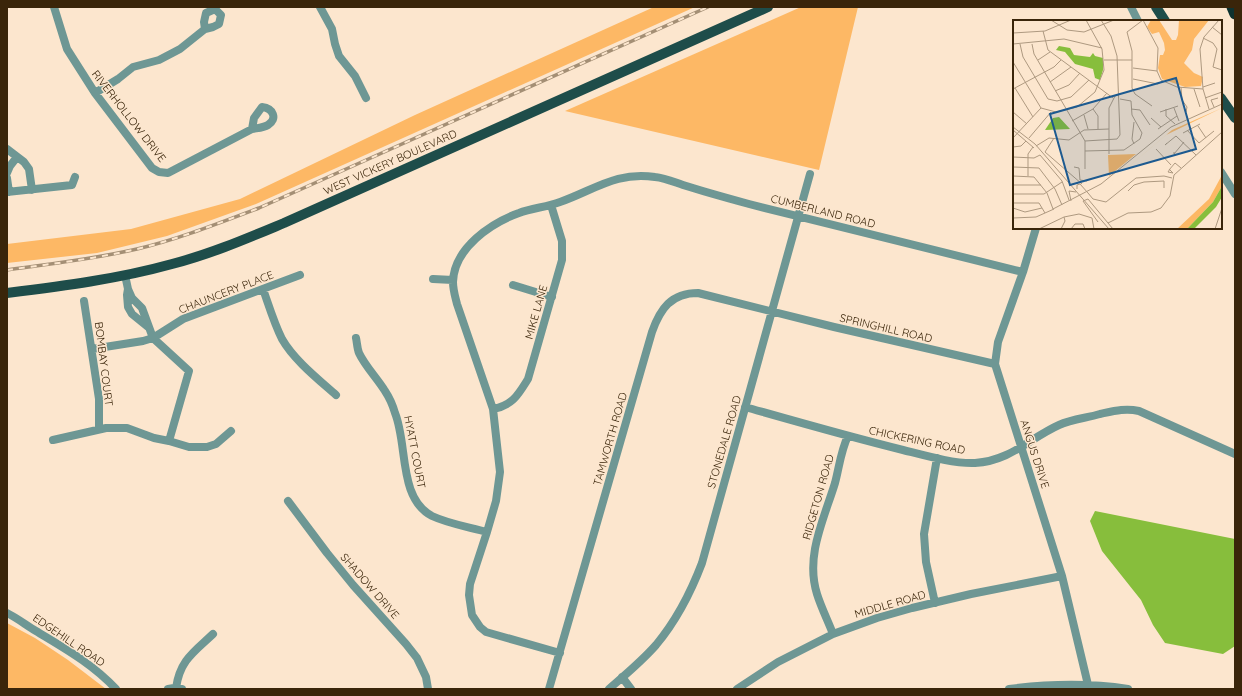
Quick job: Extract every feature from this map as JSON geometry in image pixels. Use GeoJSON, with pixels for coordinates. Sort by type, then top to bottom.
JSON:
{"type":"FeatureCollection","features":[{"type":"Feature","properties":{"kind":"highway"},"geometry":{"type":"LineString","coordinates":[[1232,7],[1235,14]]}},
{"type":"Feature","properties":{"kind":"main road","name":"WEST VICKERY BOULEVARD"},"geometry":{"type":"LineString","coordinates":[[7,293],[77,284],[125,275],[197,256],[247,238],[284,223],[768,7]]}},
{"type":"Feature","properties":{"kind":"main road"},"geometry":{"type":"LineString","coordinates":[[1156,7],[1164,20]]}},
{"type":"Feature","properties":{"kind":"main road"},"geometry":{"type":"LineString","coordinates":[[1222,99],[1235,118]]}},
{"type":"Feature","properties":{"kind":"street","name":"RIVERHOLLOW DRIVE"},"geometry":{"type":"LineString","coordinates":[[54,7],[67,49],[95,93],[152,168],[159,172],[168,173],[252,129]]}},
{"type":"Feature","properties":{"kind":"street"},"geometry":{"type":"LineString","coordinates":[[320,7],[332,29],[339,56],[355,76],[366,98]]}},
{"type":"Feature","properties":{"kind":"street"},"geometry":{"type":"LineString","coordinates":[[1131,7],[1138,20]]}},
{"type":"Feature","properties":{"kind":"street"},"geometry":{"type":"LineString","coordinates":[[95,93],[118,79],[133,67],[159,60],[180,49],[205,29]]}},
{"type":"Feature","properties":{"kind":"street"},"geometry":{"type":"LineString","coordinates":[[7,149],[24,162],[29,169],[32,190]]}},
{"type":"Feature","properties":{"kind":"street"},"geometry":{"type":"LineString","coordinates":[[7,173],[17,157]]}},
{"type":"Feature","properties":{"kind":"street","name":"STONEDALE ROAD"},"geometry":{"type":"LineString","coordinates":[[609,689],[656,645],[672,623],[696,580],[810,174]]}},
{"type":"Feature","properties":{"kind":"street"},"geometry":{"type":"LineString","coordinates":[[1222,174],[1235,194]]}},
{"type":"Feature","properties":{"kind":"street","name":"CUMBERLAND ROAD"},"geometry":{"type":"LineString","coordinates":[[453,280],[456,267],[464,253],[476,238],[501,221],[519,212],[559,203],[600,184],[632,175],[656,177],[731,199],[1023,272]]}},
{"type":"Feature","properties":{"kind":"street"},"geometry":{"type":"LineString","coordinates":[[7,178],[8,192],[72,185],[75,177]]}},
{"type":"Feature","properties":{"kind":"street","name":"MIKE LANE"},"geometry":{"type":"LineString","coordinates":[[493,409],[503,407],[512,401],[528,379],[552,297],[563,254],[562,241],[551,205]]}},
{"type":"Feature","properties":{"kind":"street","name":"ANGUS DRIVE"},"geometry":{"type":"LineString","coordinates":[[1036,229],[1023,272],[998,342],[995,364],[1062,576],[1088,687]]}},
{"type":"Feature","properties":{"kind":"street"},"geometry":{"type":"LineString","coordinates":[[125,275],[128,289],[132,298],[142,308],[153,338],[189,371],[169,441]]}},
{"type":"Feature","properties":{"kind":"street","name":"CHAUNCERY PLACE"},"geometry":{"type":"LineString","coordinates":[[92,349],[153,338],[183,319],[300,275]]}},
{"type":"Feature","properties":{"kind":"street"},"geometry":{"type":"LineString","coordinates":[[433,279],[453,280],[453,292],[493,409],[500,472],[496,501],[488,532],[470,584],[470,607],[476,621],[486,632],[560,653]]}},
{"type":"Feature","properties":{"kind":"street"},"geometry":{"type":"LineString","coordinates":[[513,285],[552,297]]}},
{"type":"Feature","properties":{"kind":"street"},"geometry":{"type":"LineString","coordinates":[[263,289],[283,340],[292,354],[336,395]]}},
{"type":"Feature","properties":{"kind":"street","name":"TAMWORTH ROAD"},"geometry":{"type":"LineString","coordinates":[[549,689],[656,320],[667,303],[676,297],[689,293],[698,293],[772,311]]}},
{"type":"Feature","properties":{"kind":"street","name":"BOMBAY COURT"},"geometry":{"type":"LineString","coordinates":[[84,301],[99,400],[99,430]]}},
{"type":"Feature","properties":{"kind":"street","name":"SPRINGHILL ROAD"},"geometry":{"type":"LineString","coordinates":[[772,311],[995,364]]}},
{"type":"Feature","properties":{"kind":"street","name":"HYATT COURT"},"geometry":{"type":"LineString","coordinates":[[356,338],[359,352],[386,392],[396,414],[402,433],[408,487],[413,498],[419,506],[431,515],[444,521],[488,532]]}},
{"type":"Feature","properties":{"kind":"street","name":"CHICKERING ROAD"},"geometry":{"type":"LineString","coordinates":[[745,407],[848,436],[937,458],[975,463],[1000,458],[1022,448],[1061,424],[1122,409],[1139,411],[1235,454]]}},
{"type":"Feature","properties":{"kind":"street"},"geometry":{"type":"LineString","coordinates":[[53,440],[106,428],[127,428],[154,438],[189,447],[207,448],[216,444],[231,430]]}},
{"type":"Feature","properties":{"kind":"street","name":"RIDGETON ROAD"},"geometry":{"type":"LineString","coordinates":[[833,634],[817,593],[813,571],[814,552],[817,537],[848,436]]}},
{"type":"Feature","properties":{"kind":"street"},"geometry":{"type":"LineString","coordinates":[[935,603],[926,562],[924,534],[937,458]]}},
{"type":"Feature","properties":{"kind":"street","name":"SHADOW DRIVE"},"geometry":{"type":"LineString","coordinates":[[288,501],[353,585],[417,658],[426,677],[428,689]]}},
{"type":"Feature","properties":{"kind":"street","name":"MIDDLE ROAD"},"geometry":{"type":"LineString","coordinates":[[737,689],[778,662],[833,634],[877,618],[972,594],[1062,576]]}},
{"type":"Feature","properties":{"kind":"street","name":"EDGEHILL ROAD"},"geometry":{"type":"LineString","coordinates":[[7,613],[63,646],[92,666],[116,689]]}},
{"type":"Feature","properties":{"kind":"street"},"geometry":{"type":"LineString","coordinates":[[175,689],[178,676],[188,657],[213,634]]}},
{"type":"Feature","properties":{"kind":"street"},"geometry":{"type":"LineString","coordinates":[[622,677],[631,689]]}},
{"type":"Feature","properties":{"kind":"street"},"geometry":{"type":"LineString","coordinates":[[1009,689],[1045,685],[1128,689]]}},
{"type":"Feature","properties":{"kind":"shaded area"},"geometry":{"type":"Polygon","coordinates":[[[654,7],[695,7],[256,204],[167,236],[97,253],[7,263],[7,244],[131,229],[240,199],[415,115],[654,7]]]}},
{"type":"Feature","properties":{"kind":"shaded area"},"geometry":{"type":"Polygon","coordinates":[[[801,7],[858,7],[819,170],[565,111],[801,7]]]}},
{"type":"Feature","properties":{"kind":"shaded area"},"geometry":{"type":"Polygon","coordinates":[[[1095,511],[1235,539],[1235,646],[1223,654],[1165,643],[1153,625],[1141,600],[1102,551],[1090,521],[1095,511]]]}},
{"type":"Feature","properties":{"kind":"shaded area"},"geometry":{"type":"Polygon","coordinates":[[[7,623],[35,638],[68,660],[106,689],[7,689],[7,623]]]}},
{"type":"Feature","properties":{"kind":"railway"},"geometry":{"type":"LineString","coordinates":[[7,270],[121,253],[184,236],[259,208],[708,7]]}}]}
